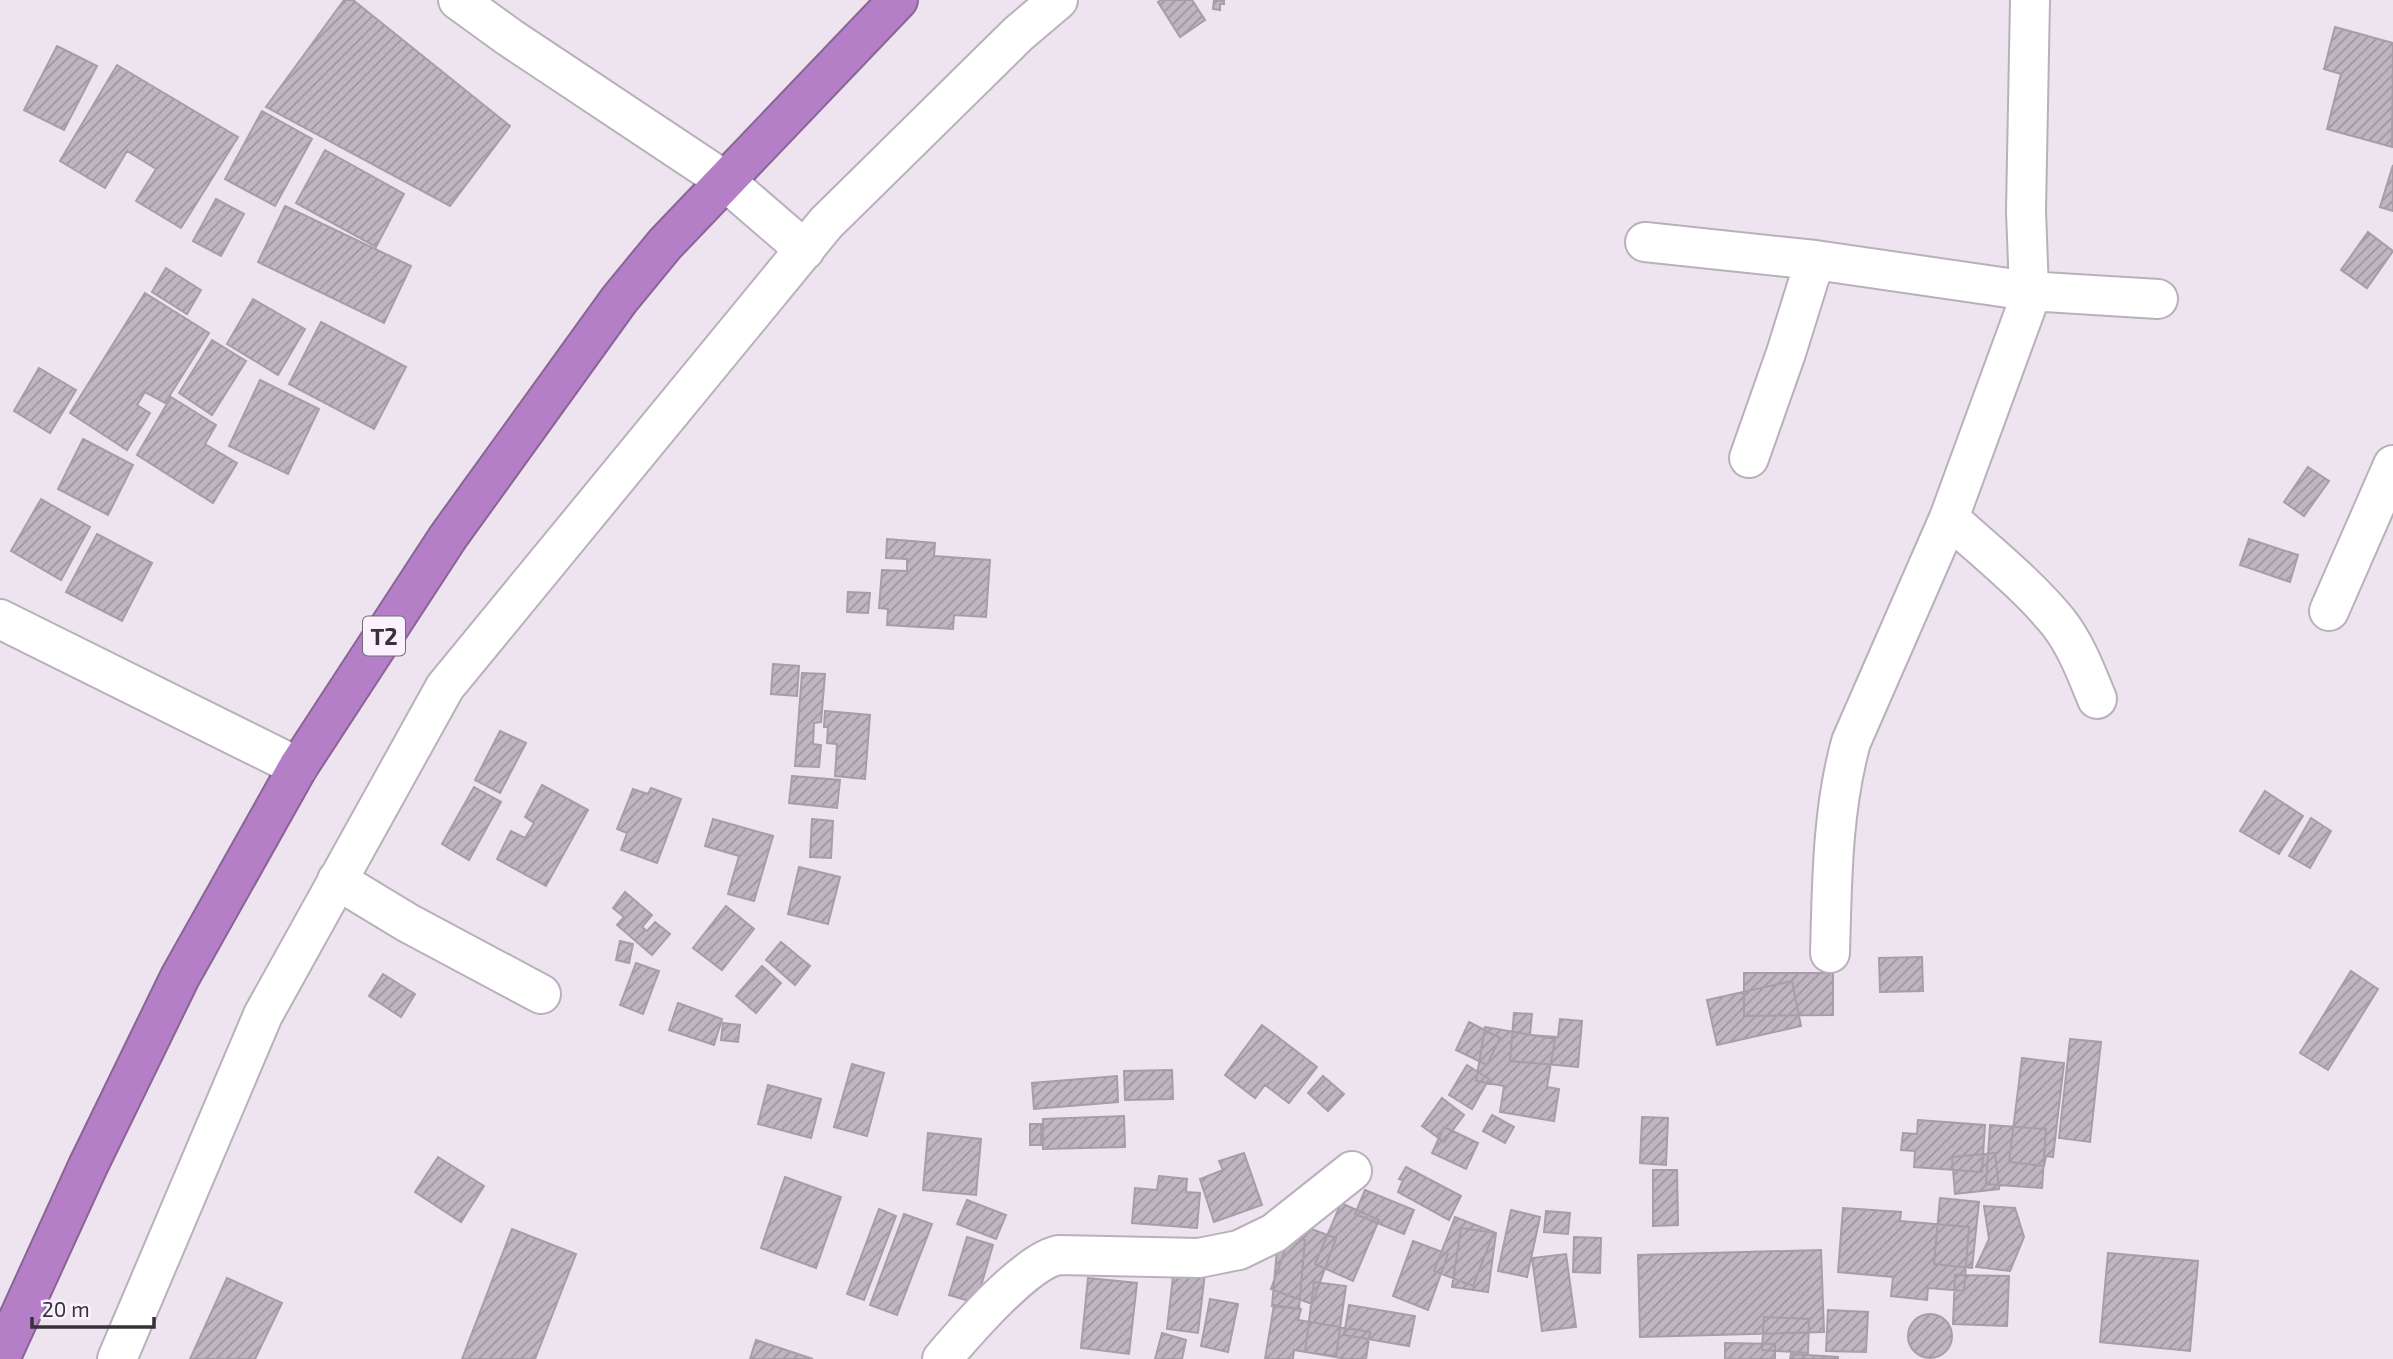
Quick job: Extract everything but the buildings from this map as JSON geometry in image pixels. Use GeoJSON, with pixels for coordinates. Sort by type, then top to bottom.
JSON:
{"type":"FeatureCollection","features":[{"type":"Feature","properties":{"kind":"highway","name":"T2"},"geometry":{"type":"LineString","coordinates":[[0,1359],[180,977],[298,767],[448,537],[619,300],[665,244],[898,0]]}},
{"type":"Feature","properties":{"kind":"street"},"geometry":{"type":"LineString","coordinates":[[458,0],[724,180],[805,250]]}},
{"type":"Feature","properties":{"kind":"street"},"geometry":{"type":"LineString","coordinates":[[117,1359],[263,1014],[445,687],[826,223],[1018,34],[1058,0]]}},
{"type":"Feature","properties":{"kind":"street"},"geometry":{"type":"LineString","coordinates":[[1830,953],[1836,817],[1850,742],[1949,518],[2020,326],[2029,291],[2026,197],[2029,0]]}},
{"type":"Feature","properties":{"kind":"street"},"geometry":{"type":"LineString","coordinates":[[1645,242],[1815,260],[2029,291],[2158,299]]}},
{"type":"Feature","properties":{"kind":"street"},"geometry":{"type":"LineString","coordinates":[[1749,458],[1815,260]]}},
{"type":"Feature","properties":{"kind":"street"},"geometry":{"type":"LineString","coordinates":[[2329,611],[2393,465]]}},
{"type":"Feature","properties":{"kind":"street"},"geometry":{"type":"LineString","coordinates":[[1949,518],[2058,622],[2084,667],[2097,699]]}},
{"type":"Feature","properties":{"kind":"street"},"geometry":{"type":"LineString","coordinates":[[0,619],[298,767]]}},
{"type":"Feature","properties":{"kind":"street"},"geometry":{"type":"LineString","coordinates":[[337,880],[408,923],[541,994]]}},
{"type":"Feature","properties":{"kind":"street"},"geometry":{"type":"LineString","coordinates":[[942,1359],[963,1333],[1046,1257],[1114,1255],[1199,1258],[1239,1250],[1274,1233],[1352,1171]]}}]}
